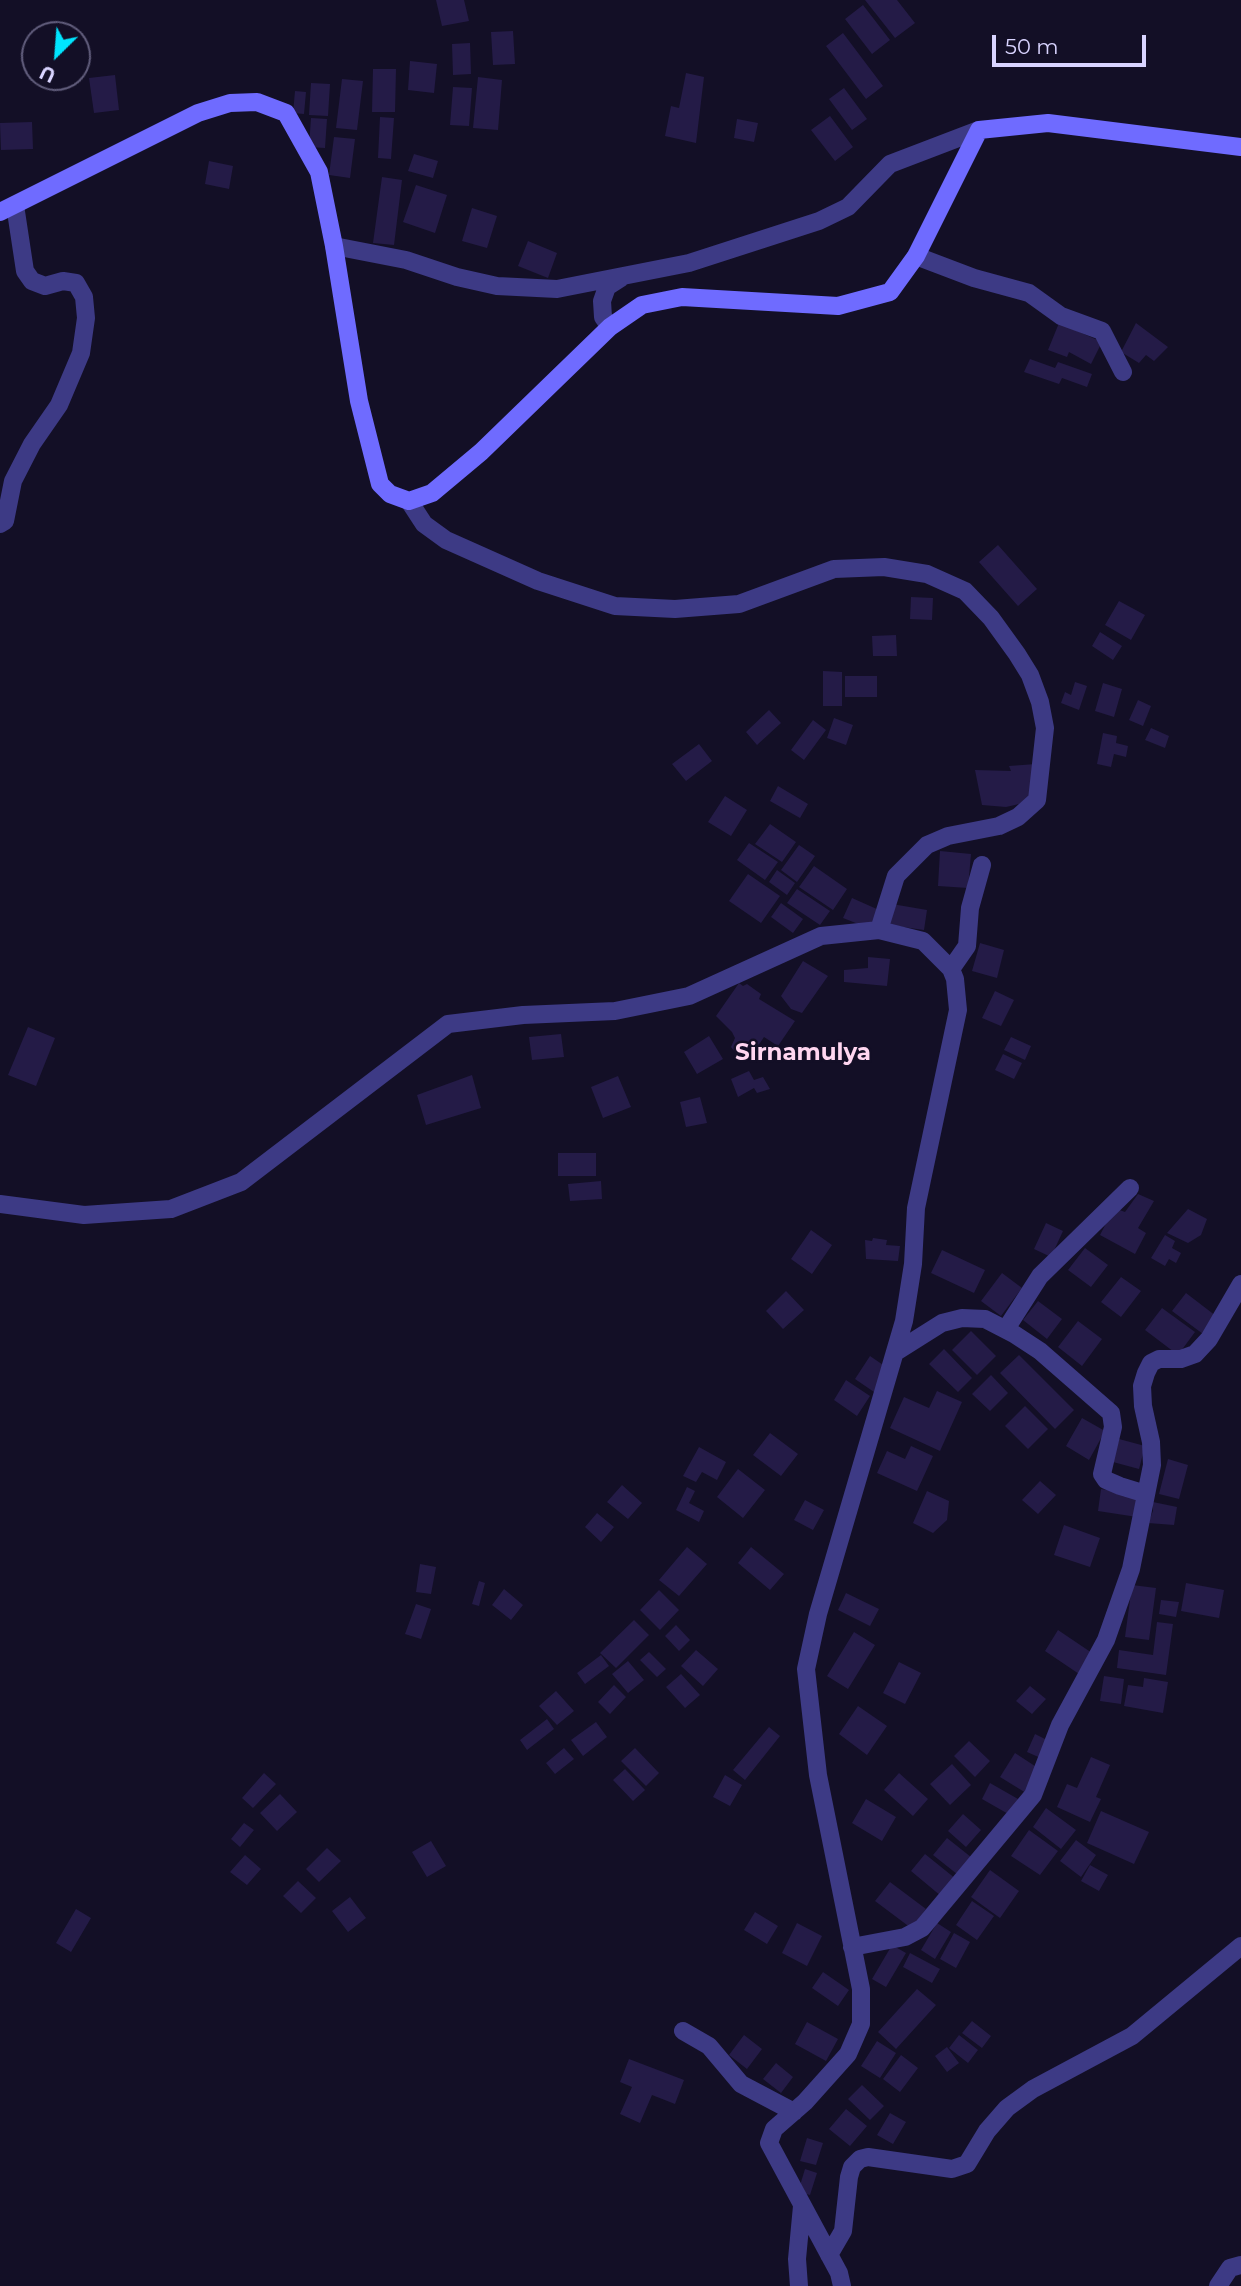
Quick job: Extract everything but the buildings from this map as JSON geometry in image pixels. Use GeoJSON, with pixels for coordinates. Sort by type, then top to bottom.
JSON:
{"type":"FeatureCollection","features":[{"type":"Feature","properties":{"kind":"main road"},"geometry":{"type":"LineString","coordinates":[[7,208],[198,113],[230,103],[257,102],[286,113],[306,145],[318,172],[334,246],[359,401],[380,484],[390,494],[409,501],[432,493],[481,452],[610,327],[642,305],[682,297],[838,306],[890,292],[916,256],[979,130],[1048,123],[1241,147]]}},
{"type":"Feature","properties":{"kind":"street"},"geometry":{"type":"LineString","coordinates":[[334,246],[406,260],[457,278],[497,286],[557,289],[689,263],[819,221],[848,207],[890,164],[979,130]]}},
{"type":"Feature","properties":{"kind":"street"},"geometry":{"type":"LineString","coordinates":[[0,524],[5,521],[13,481],[32,444],[59,405],[76,363],[86,318],[84,297],[76,283],[63,281],[45,286],[32,281],[25,271],[7,208]]}},
{"type":"Feature","properties":{"kind":"street"},"geometry":{"type":"LineString","coordinates":[[916,256],[974,278],[1029,293],[1061,316],[1102,331],[1123,372]]}},
{"type":"Feature","properties":{"kind":"street"},"geometry":{"type":"LineString","coordinates":[[610,327],[603,317],[602,301],[607,287],[624,276]]}},
{"type":"Feature","properties":{"kind":"street"},"geometry":{"type":"LineString","coordinates":[[409,501],[424,524],[446,540],[538,582],[615,606],[675,609],[739,604],[834,569],[884,567],[927,574],[964,591],[991,618],[1017,654],[1030,675],[1040,702],[1045,728],[1037,800],[1018,817],[999,826],[948,836],[926,845],[896,876],[879,930]]}},
{"type":"Feature","properties":{"kind":"street"},"geometry":{"type":"LineString","coordinates":[[951,969],[967,946],[970,908],[982,865]]}},
{"type":"Feature","properties":{"kind":"street"},"geometry":{"type":"LineString","coordinates":[[0,1204],[84,1215],[172,1209],[241,1182],[448,1024],[523,1015],[615,1011],[689,996],[821,936],[879,930],[923,941],[951,969],[955,979],[958,1010],[916,1208],[913,1264],[904,1321],[818,1614],[806,1670],[818,1775],[861,1989],[862,2024],[848,2054],[794,2112],[774,2129],[770,2147],[829,2255],[842,2286]]}},
{"type":"Feature","properties":{"kind":"street"},"geometry":{"type":"LineString","coordinates":[[1006,1329],[1040,1276],[1130,1188]]}},
{"type":"Feature","properties":{"kind":"street"},"geometry":{"type":"LineString","coordinates":[[852,1947],[905,1937],[922,1928],[1033,1795],[1060,1724],[1106,1640],[1131,1569],[1152,1465],[1151,1442],[1143,1406],[1142,1386],[1146,1373],[1151,1363],[1158,1359],[1181,1359],[1195,1354],[1209,1339],[1241,1284]]}},
{"type":"Feature","properties":{"kind":"street"},"geometry":{"type":"LineString","coordinates":[[896,1352],[942,1323],[962,1318],[985,1319],[1006,1329],[1040,1350],[1111,1413],[1113,1427],[1102,1474],[1113,1483],[1146,1494]]}},
{"type":"Feature","properties":{"kind":"street"},"geometry":{"type":"LineString","coordinates":[[829,2255],[843,2231],[849,2177],[852,2167],[860,2159],[868,2157],[952,2169],[967,2164],[987,2131],[1007,2108],[1033,2089],[1132,2036],[1241,1946]]}},
{"type":"Feature","properties":{"kind":"street"},"geometry":{"type":"LineString","coordinates":[[683,2031],[709,2046],[741,2084],[794,2112]]}},
{"type":"Feature","properties":{"kind":"street"},"geometry":{"type":"LineString","coordinates":[[799,2286],[797,2259],[802,2205]]}},
{"type":"Feature","properties":{"kind":"street"},"geometry":{"type":"LineString","coordinates":[[1219,2286],[1230,2268],[1241,2265]]}},
{"type":"Feature","properties":{"kind":"district","name":"Sirnamulya"},"geometry":{"type":"Point","coordinates":[803,1053]}}]}
